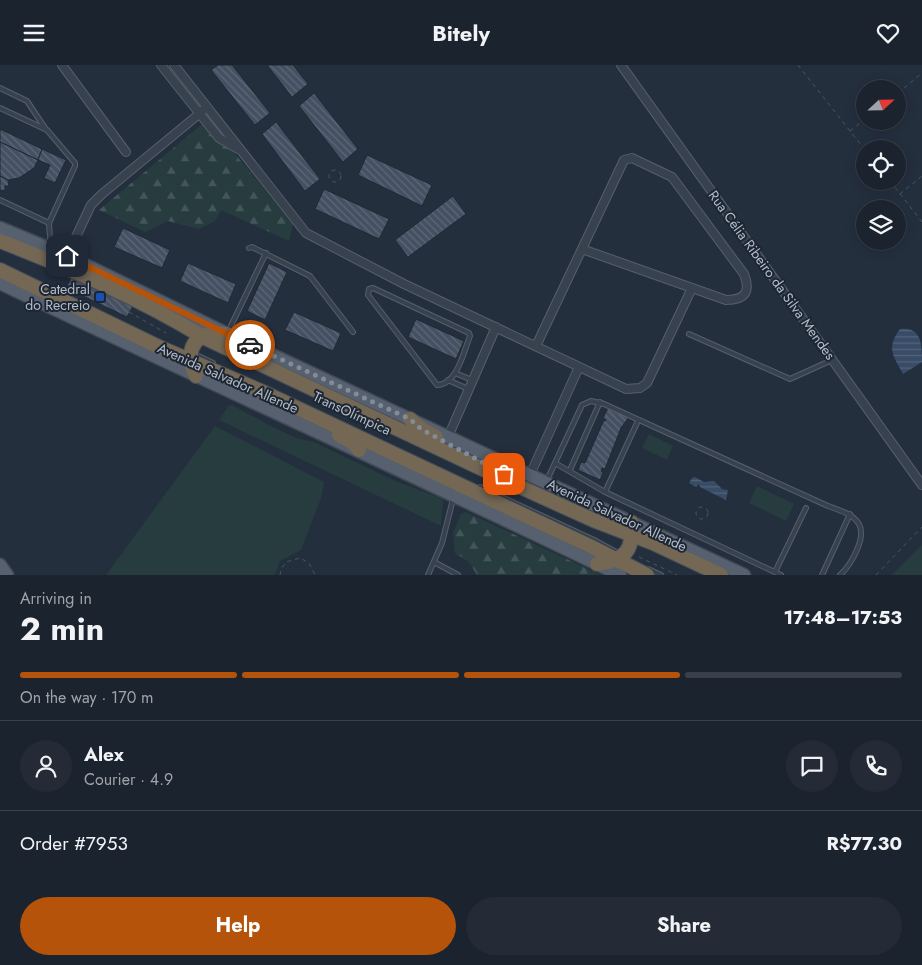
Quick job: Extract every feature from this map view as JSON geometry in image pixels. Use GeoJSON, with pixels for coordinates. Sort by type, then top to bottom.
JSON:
{"type":"FeatureCollection","features":[{"type":"Feature","properties":{"kind":"highway","name":"Avenida Salvador Allende"},"geometry":{"type":"LineString","coordinates":[[0,241],[95,280],[180,323],[199,339],[527,490],[721,575]]}},
{"type":"Feature","properties":{"kind":"highway","name":"Avenida Salvador Allende"},"geometry":{"type":"LineString","coordinates":[[4,269],[159,347],[189,354],[623,558],[645,571]]}},
{"type":"Feature","properties":{"kind":"highway"},"geometry":{"type":"LineString","coordinates":[[196,376],[189,354],[192,347],[199,339],[210,335],[227,334]]}},
{"type":"Feature","properties":{"kind":"highway"},"geometry":{"type":"LineString","coordinates":[[258,387],[272,400],[347,439],[359,450]]}},
{"type":"Feature","properties":{"kind":"highway"},"geometry":{"type":"LineString","coordinates":[[410,419],[421,429],[520,483],[527,490]]}},
{"type":"Feature","properties":{"kind":"highway"},"geometry":{"type":"LineString","coordinates":[[597,564],[623,558],[628,551],[631,536]]}},
{"type":"Feature","properties":{"kind":"main road","name":"Avenida Salvador Allende"},"geometry":{"type":"LineString","coordinates":[[0,227],[67,256],[227,334],[546,482],[631,536],[744,575]]}},
{"type":"Feature","properties":{"kind":"main road","name":"Avenida Salvador Allende"},"geometry":{"type":"LineString","coordinates":[[0,283],[196,376],[359,450],[620,575]]}},
{"type":"Feature","properties":{"kind":"main road"},"geometry":{"type":"LineString","coordinates":[[0,565],[7,575]]}},
{"type":"Feature","properties":{"kind":"street"},"geometry":{"type":"LineString","coordinates":[[62,65],[126,152]]}},
{"type":"Feature","properties":{"kind":"street"},"geometry":{"type":"LineString","coordinates":[[161,65],[219,139],[246,156]]}},
{"type":"Feature","properties":{"kind":"street"},"geometry":{"type":"LineString","coordinates":[[167,73],[175,65],[301,229],[310,236],[404,284],[626,389],[634,390],[645,386],[692,288]]}},
{"type":"Feature","properties":{"kind":"street","name":"Rua Célia Ribeiro da Silva Mendes"},"geometry":{"type":"LineString","coordinates":[[621,65],[922,485]]}},
{"type":"Feature","properties":{"kind":"street"},"geometry":{"type":"LineString","coordinates":[[67,256],[91,205],[206,107]]}},
{"type":"Feature","properties":{"kind":"street"},"geometry":{"type":"LineString","coordinates":[[536,346],[624,160],[632,158],[672,177],[744,274],[748,288],[745,294],[738,299],[726,300],[582,249]]}},
{"type":"Feature","properties":{"kind":"street"},"geometry":{"type":"LineString","coordinates":[[448,437],[496,327]]}},
{"type":"Feature","properties":{"kind":"street"},"geometry":{"type":"LineString","coordinates":[[530,475],[579,367]]}},
{"type":"Feature","properties":{"kind":"lane"},"geometry":{"type":"LineString","coordinates":[[0,88],[27,101],[47,130],[74,161],[75,166],[49,223],[50,238],[54,251]]}},
{"type":"Feature","properties":{"kind":"lane"},"geometry":{"type":"LineString","coordinates":[[0,108],[47,130]]}},
{"type":"Feature","properties":{"kind":"lane"},"geometry":{"type":"LineString","coordinates":[[0,200],[49,223]]}},
{"type":"Feature","properties":{"kind":"lane"},"geometry":{"type":"LineString","coordinates":[[0,247],[78,278],[106,292]]}},
{"type":"Feature","properties":{"kind":"lane"},"geometry":{"type":"LineString","coordinates":[[249,248],[252,247],[266,253],[310,276],[353,332]]}},
{"type":"Feature","properties":{"kind":"lane"},"geometry":{"type":"LineString","coordinates":[[227,334],[266,253]]}},
{"type":"Feature","properties":{"kind":"lane"},"geometry":{"type":"LineString","coordinates":[[4,269],[61,293]]}},
{"type":"Feature","properties":{"kind":"lane"},"geometry":{"type":"LineString","coordinates":[[373,287],[469,333],[470,336],[455,373],[448,380],[436,385],[368,295],[369,289],[373,287]]}},
{"type":"Feature","properties":{"kind":"lane"},"geometry":{"type":"LineString","coordinates":[[162,320],[177,328]]}},
{"type":"Feature","properties":{"kind":"lane"},"geometry":{"type":"LineString","coordinates":[[689,334],[790,379],[832,360]]}},
{"type":"Feature","properties":{"kind":"lane"},"geometry":{"type":"LineString","coordinates":[[189,354],[218,365]]}},
{"type":"Feature","properties":{"kind":"lane"},"geometry":{"type":"LineString","coordinates":[[455,373],[472,380]]}},
{"type":"Feature","properties":{"kind":"lane"},"geometry":{"type":"LineString","coordinates":[[448,380],[468,389]]}},
{"type":"Feature","properties":{"kind":"lane"},"geometry":{"type":"LineString","coordinates":[[258,387],[289,398]]}},
{"type":"Feature","properties":{"kind":"lane","name":"TransOlímpica"},"geometry":{"type":"LineString","coordinates":[[323,400],[564,513]]}},
{"type":"Feature","properties":{"kind":"lane"},"geometry":{"type":"LineString","coordinates":[[546,482],[582,405],[591,401],[600,402],[828,507],[850,514],[858,523],[860,536],[854,557],[840,575]]}},
{"type":"Feature","properties":{"kind":"lane"},"geometry":{"type":"LineString","coordinates":[[570,470],[600,402]]}},
{"type":"Feature","properties":{"kind":"lane"},"geometry":{"type":"LineString","coordinates":[[606,491],[637,423]]}},
{"type":"Feature","properties":{"kind":"lane"},"geometry":{"type":"LineString","coordinates":[[555,463],[606,491],[782,575]]}},
{"type":"Feature","properties":{"kind":"lane"},"geometry":{"type":"LineString","coordinates":[[478,486],[594,540],[623,558]]}},
{"type":"Feature","properties":{"kind":"lane"},"geometry":{"type":"LineString","coordinates":[[428,575],[442,543],[454,495]]}},
{"type":"Feature","properties":{"kind":"lane"},"geometry":{"type":"LineString","coordinates":[[775,572],[806,508]]}},
{"type":"Feature","properties":{"kind":"lane"},"geometry":{"type":"LineString","coordinates":[[822,575],[850,514]]}},
{"type":"Feature","properties":{"kind":"lane"},"geometry":{"type":"LineString","coordinates":[[434,562],[458,575]]}},
{"type":"Feature","properties":{"kind":"lane"},"geometry":{"type":"LineString","coordinates":[[645,571],[661,575]]}},
{"type":"Feature","properties":{"kind":"path"},"geometry":{"type":"LineString","coordinates":[[798,65],[857,140]]}},
{"type":"Feature","properties":{"kind":"path"},"geometry":{"type":"LineString","coordinates":[[906,86],[922,73]]}},
{"type":"Feature","properties":{"kind":"path"},"geometry":{"type":"LineString","coordinates":[[850,131],[856,126]]}},
{"type":"Feature","properties":{"kind":"path"},"geometry":{"type":"LineString","coordinates":[[339,171],[341,175],[339,180],[332,181],[329,176],[330,172],[339,171]]}},
{"type":"Feature","properties":{"kind":"path"},"geometry":{"type":"LineString","coordinates":[[900,194],[922,176]]}},
{"type":"Feature","properties":{"kind":"path"},"geometry":{"type":"LineString","coordinates":[[897,190],[922,222]]}},
{"type":"Feature","properties":{"kind":"path"},"geometry":{"type":"LineString","coordinates":[[129,312],[166,333]]}},
{"type":"Feature","properties":{"kind":"path"},"geometry":{"type":"LineString","coordinates":[[702,507],[706,508],[708,513],[707,517],[702,519],[697,516],[696,512],[702,507]]}},
{"type":"Feature","properties":{"kind":"path"},"geometry":{"type":"LineString","coordinates":[[876,575],[922,527]]}},
{"type":"Feature","properties":{"kind":"path"},"geometry":{"type":"LineString","coordinates":[[639,557],[677,575]]}},
{"type":"Feature","properties":{"kind":"path"},"geometry":{"type":"LineString","coordinates":[[280,575],[281,569],[286,562],[300,558],[309,563],[316,575]]}},
{"type":"Feature","properties":{"kind":"green space"},"geometry":{"type":"Polygon","coordinates":[[[207,120],[293,224],[289,241],[221,210],[215,221],[199,229],[168,221],[145,232],[99,210],[207,120]]]}},
{"type":"Feature","properties":{"kind":"green space"},"geometry":{"type":"Polygon","coordinates":[[[232,405],[296,438],[314,442],[393,480],[443,499],[441,526],[219,420],[228,406],[232,405]]]}},
{"type":"Feature","properties":{"kind":"green space"},"geometry":{"type":"Polygon","coordinates":[[[215,426],[324,482],[321,498],[301,550],[280,561],[275,575],[106,575],[215,426]]]}},
{"type":"Feature","properties":{"kind":"green space"},"geometry":{"type":"Polygon","coordinates":[[[649,434],[673,446],[667,460],[642,448],[649,434]]]}},
{"type":"Feature","properties":{"kind":"green space"},"geometry":{"type":"Polygon","coordinates":[[[757,486],[794,504],[786,521],[749,503],[757,486]]]}},
{"type":"Feature","properties":{"kind":"green space"},"geometry":{"type":"Polygon","coordinates":[[[466,512],[601,575],[477,575],[469,562],[455,553],[453,533],[461,514],[466,512]]]}},
{"type":"Feature","properties":{"kind":"green space"},"geometry":{"type":"Polygon","coordinates":[[[922,545],[922,575],[892,575],[922,545]]]}},
{"type":"Feature","properties":{"kind":"water"},"geometry":{"type":"Polygon","coordinates":[[[900,329],[907,329],[917,334],[922,349],[922,362],[903,374],[892,351],[893,341],[900,329]]]}},
{"type":"Feature","properties":{"kind":"water"},"geometry":{"type":"Polygon","coordinates":[[[695,477],[704,482],[714,481],[722,489],[728,490],[726,500],[700,487],[699,484],[696,487],[689,483],[695,477]]]}},
{"type":"Feature","properties":{"kind":"building"},"geometry":{"type":"Polygon","coordinates":[[[218,65],[232,65],[270,113],[255,125],[211,70],[218,65]]]}},
{"type":"Feature","properties":{"kind":"building"},"geometry":{"type":"Polygon","coordinates":[[[267,65],[293,65],[308,84],[292,97],[267,65]]]}},
{"type":"Feature","properties":{"kind":"building"},"geometry":{"type":"Polygon","coordinates":[[[314,93],[358,149],[343,162],[299,106],[314,93]]]}},
{"type":"Feature","properties":{"kind":"building"},"geometry":{"type":"Polygon","coordinates":[[[276,122],[320,179],[305,191],[262,134],[276,122]]]}},
{"type":"Feature","properties":{"kind":"building"},"geometry":{"type":"Polygon","coordinates":[[[0,129],[42,149],[38,160],[0,142],[0,129]]]}},
{"type":"Feature","properties":{"kind":"building"},"geometry":{"type":"Polygon","coordinates":[[[0,142],[38,160],[34,168],[19,178],[8,180],[0,176],[0,142]]]}},
{"type":"Feature","properties":{"kind":"building"},"geometry":{"type":"Polygon","coordinates":[[[42,149],[66,160],[55,183],[44,178],[50,165],[38,160],[42,149]]]}},
{"type":"Feature","properties":{"kind":"building"},"geometry":{"type":"Polygon","coordinates":[[[367,155],[432,185],[422,206],[358,175],[367,155]]]}},
{"type":"Feature","properties":{"kind":"building"},"geometry":{"type":"Polygon","coordinates":[[[0,176],[8,180],[9,186],[5,186],[5,190],[0,191],[0,176]]]}},
{"type":"Feature","properties":{"kind":"building"},"geometry":{"type":"Polygon","coordinates":[[[324,189],[389,219],[379,239],[315,209],[324,189]]]}},
{"type":"Feature","properties":{"kind":"building"},"geometry":{"type":"Polygon","coordinates":[[[453,196],[466,214],[408,257],[395,240],[453,196]]]}},
{"type":"Feature","properties":{"kind":"building"},"geometry":{"type":"Polygon","coordinates":[[[123,228],[170,250],[162,268],[114,247],[123,228]]]}},
{"type":"Feature","properties":{"kind":"building"},"geometry":{"type":"Polygon","coordinates":[[[188,263],[236,284],[228,303],[180,281],[188,263]]]}},
{"type":"Feature","properties":{"kind":"building"},"geometry":{"type":"Polygon","coordinates":[[[269,263],[287,272],[265,320],[247,311],[269,263]]]}},
{"type":"Feature","properties":{"kind":"building","name":"Catedral do Recreio"},"geometry":{"type":"Polygon","coordinates":[[[72,276],[133,306],[127,317],[66,288],[72,276]]]}},
{"type":"Feature","properties":{"kind":"building"},"geometry":{"type":"Polygon","coordinates":[[[294,312],[341,333],[333,351],[285,330],[294,312]]]}},
{"type":"Feature","properties":{"kind":"building"},"geometry":{"type":"Polygon","coordinates":[[[416,319],[464,341],[456,359],[408,337],[416,319]]]}},
{"type":"Feature","properties":{"kind":"building"},"geometry":{"type":"Polygon","coordinates":[[[609,406],[629,417],[621,428],[605,469],[602,468],[601,471],[603,473],[600,480],[578,470],[581,462],[585,463],[603,422],[606,420],[603,418],[609,406]]]}},
{"type":"Feature","properties":{"kind":"way so far"},"geometry":{"type":"LineString","coordinates":[[250,345],[410,419],[421,429],[504,474]]}},
{"type":"Feature","properties":{"kind":"place","name":"Catedral do Recreio"},"geometry":{"type":"Point","coordinates":[100,297]}},
{"type":"Feature","properties":{"kind":"route"},"geometry":{"type":"LineString","coordinates":[[67,256],[250,345]]}}]}
